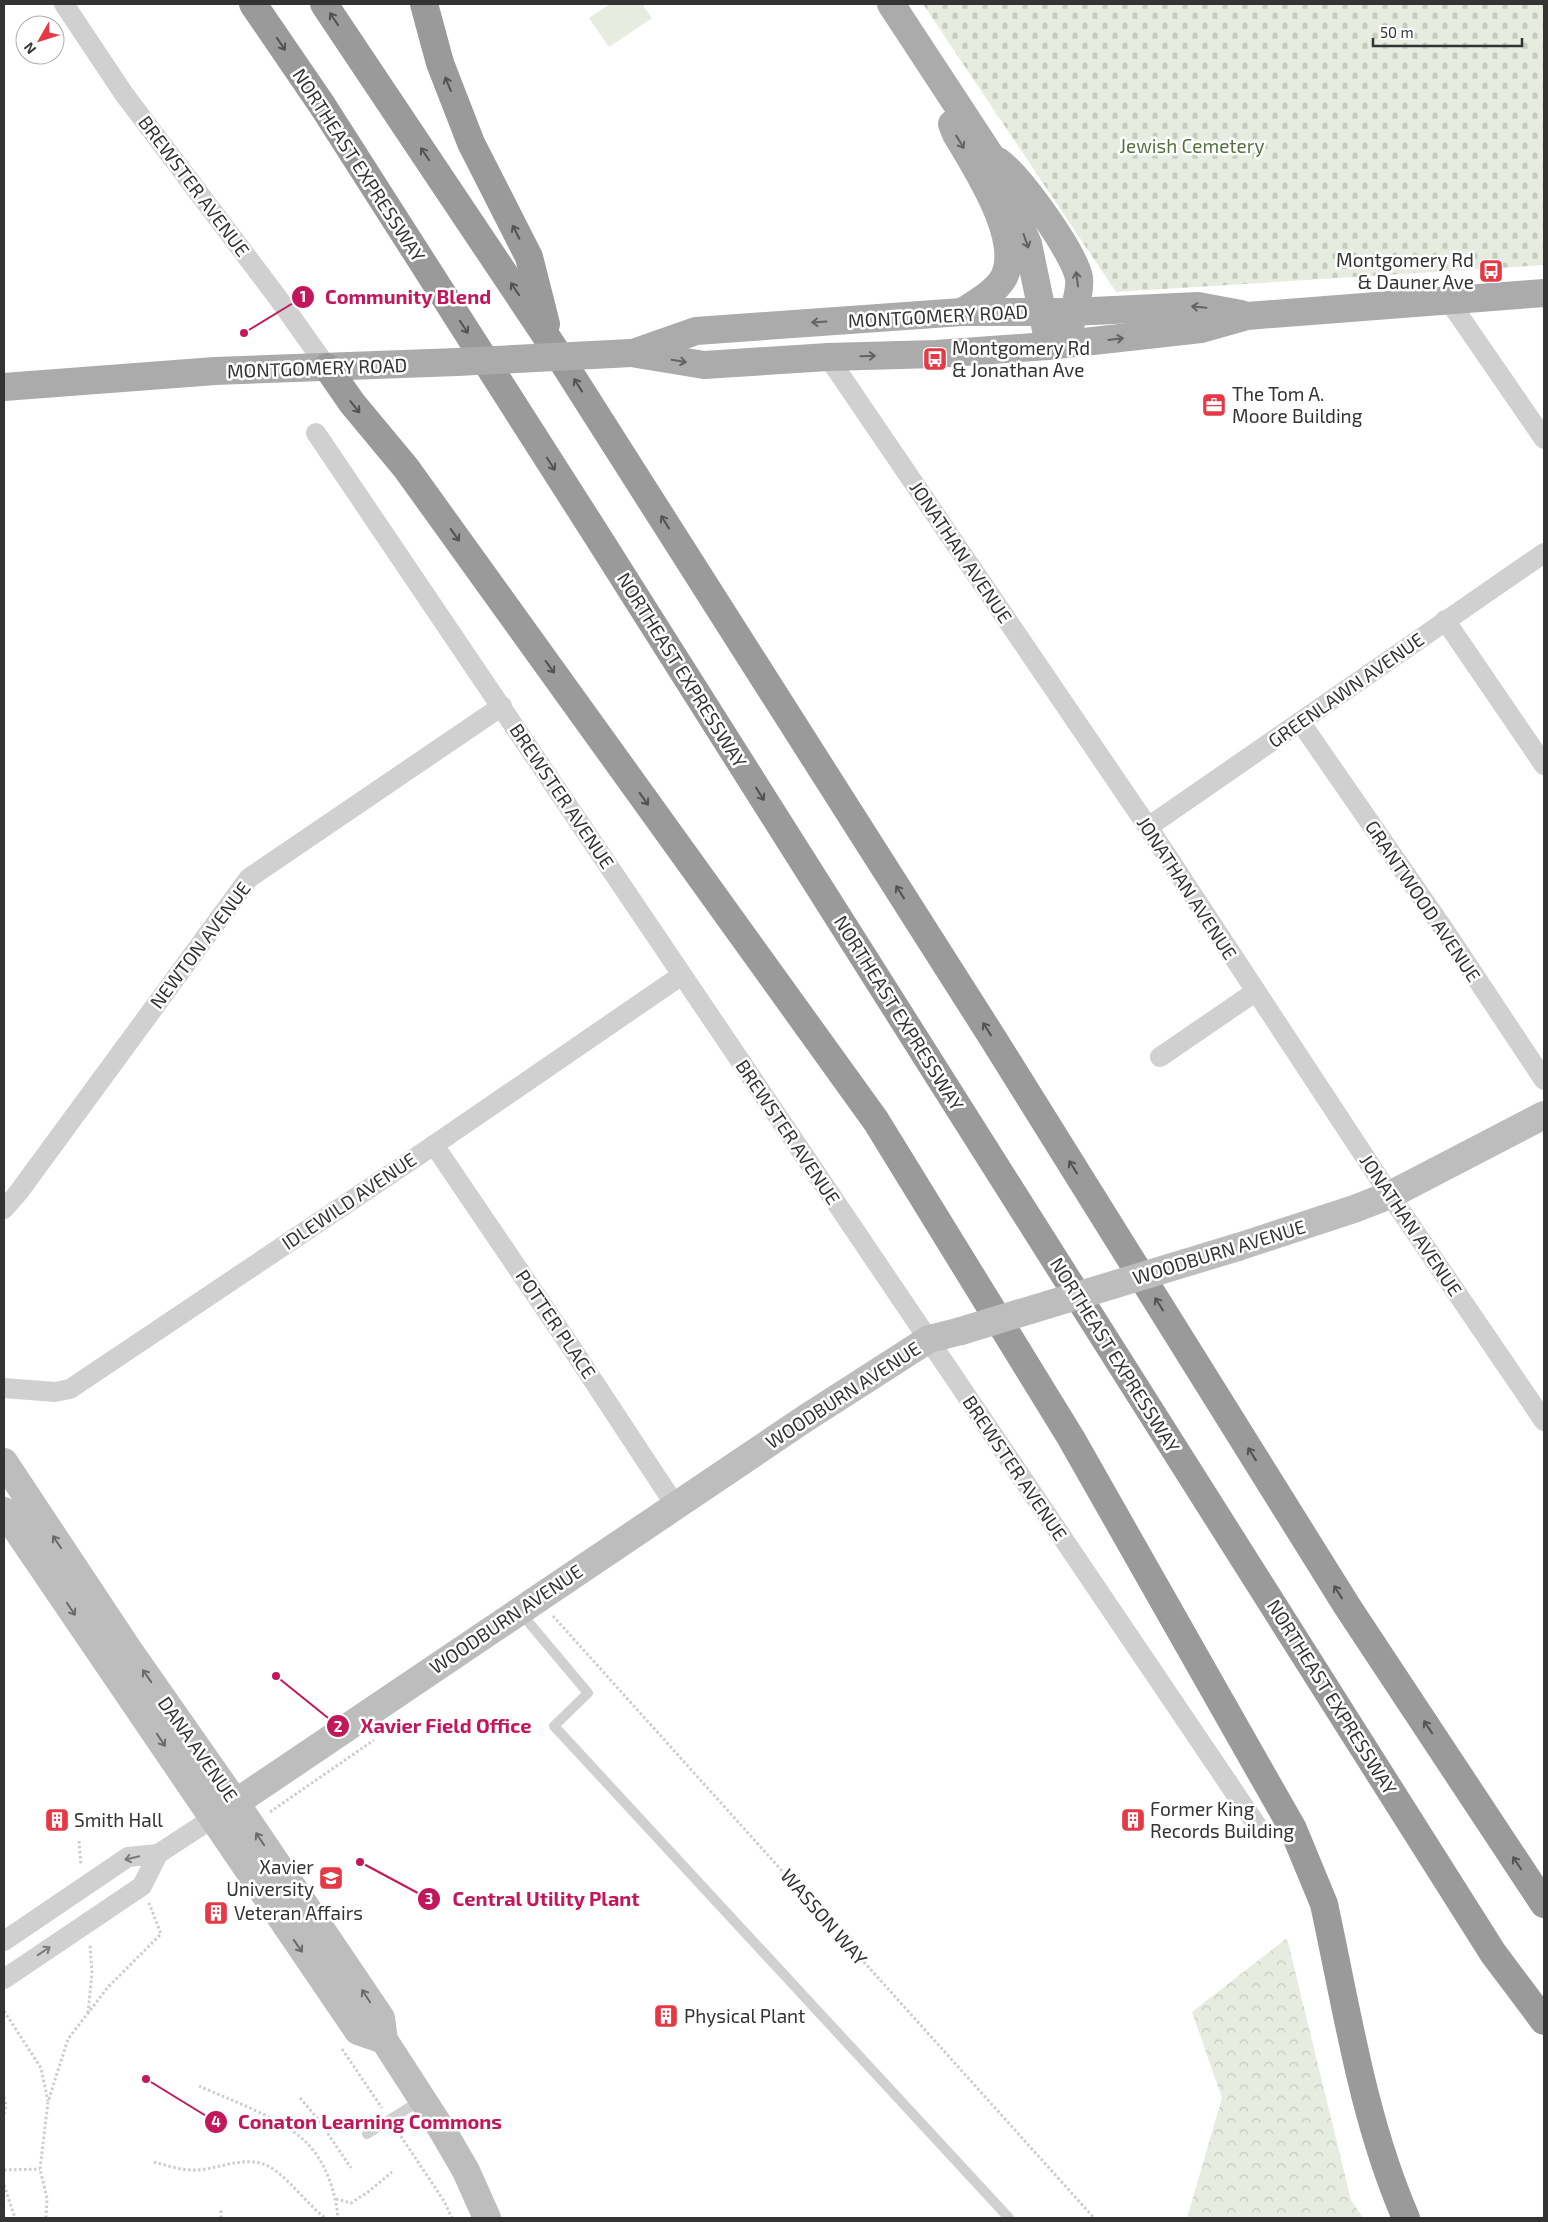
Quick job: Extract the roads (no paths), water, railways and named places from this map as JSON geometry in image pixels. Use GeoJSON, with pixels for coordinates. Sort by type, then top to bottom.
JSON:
{"type":"FeatureCollection","features":[{"type":"Feature","properties":{"kind":"highway","name":"NORTHEAST EXPRESSWAY"},"geometry":{"type":"LineString","coordinates":[[253,4],[322,105],[596,534],[1493,1953],[1544,2021]]}},
{"type":"Feature","properties":{"kind":"highway"},"geometry":{"type":"LineString","coordinates":[[324,4],[552,345],[994,1040],[1347,1606],[1544,1904]]}},
{"type":"Feature","properties":{"kind":"highway"},"geometry":{"type":"LineString","coordinates":[[424,4],[440,63],[471,143],[529,257],[552,345]]}},
{"type":"Feature","properties":{"kind":"highway"},"geometry":{"type":"LineString","coordinates":[[327,367],[352,403],[406,468],[876,1121],[1071,1438],[1293,1828],[1313,1874],[1324,1904],[1371,2122],[1388,2178],[1406,2218]]}},
{"type":"Feature","properties":{"kind":"main road"},"geometry":{"type":"LineString","coordinates":[[891,4],[992,158],[995,170],[1028,244],[1042,312],[1058,345]]}},
{"type":"Feature","properties":{"kind":"main road"},"geometry":{"type":"LineString","coordinates":[[941,79],[946,105],[956,134],[991,196],[1008,244],[1004,277],[989,293],[962,312]]}},
{"type":"Feature","properties":{"kind":"main road"},"geometry":{"type":"LineString","coordinates":[[992,158],[1010,170],[1024,186],[1073,261],[1079,280],[1072,312],[1058,345]]}},
{"type":"Feature","properties":{"kind":"main road","name":"MONTGOMERY ROAD"},"geometry":{"type":"LineString","coordinates":[[4,387],[215,371],[423,364],[631,353],[704,365],[828,357],[936,354],[1058,345],[1201,329],[1247,316],[1544,293]]}},
{"type":"Feature","properties":{"kind":"main road","name":"MONTGOMERY ROAD"},"geometry":{"type":"LineString","coordinates":[[631,353],[696,332],[962,312],[1072,312],[1198,306],[1247,316]]}},
{"type":"Feature","properties":{"kind":"street","name":"BREWSTER AVENUE"},"geometry":{"type":"LineString","coordinates":[[64,4],[124,94],[278,298],[327,367]]}},
{"type":"Feature","properties":{"kind":"street"},"geometry":{"type":"LineString","coordinates":[[1449,301],[1544,439]]}},
{"type":"Feature","properties":{"kind":"street","name":"JONATHAN AVENUE"},"geometry":{"type":"LineString","coordinates":[[828,357],[1148,827],[1390,1195],[1544,1420]]}},
{"type":"Feature","properties":{"kind":"street","name":"BREWSTER AVENUE"},"geometry":{"type":"LineString","coordinates":[[316,433],[1260,1830]]}},
{"type":"Feature","properties":{"kind":"street","name":"GREENLAWN AVENUE"},"geometry":{"type":"LineString","coordinates":[[1148,827],[1445,620],[1544,554]]}},
{"type":"Feature","properties":{"kind":"street"},"geometry":{"type":"LineString","coordinates":[[1445,620],[1544,765]]}},
{"type":"Feature","properties":{"kind":"street","name":"NEWTON AVENUE"},"geometry":{"type":"LineString","coordinates":[[4,1209],[18,1193],[249,878],[502,706]]}},
{"type":"Feature","properties":{"kind":"street","name":"GRANTWOOD AVENUE"},"geometry":{"type":"LineString","coordinates":[[1301,722],[1443,928],[1544,1080]]}},
{"type":"Feature","properties":{"kind":"street","name":"IDLEWILD AVENUE"},"geometry":{"type":"LineString","coordinates":[[4,1388],[54,1392],[70,1389],[434,1145],[682,975]]}},
{"type":"Feature","properties":{"kind":"street"},"geometry":{"type":"LineString","coordinates":[[1160,1056],[1255,992]]}},
{"type":"Feature","properties":{"kind":"street","name":"WOODBURN AVENUE"},"geometry":{"type":"LineString","coordinates":[[213,1818],[676,1505],[929,1339],[1238,1247],[1390,1195],[1544,1115]]}},
{"type":"Feature","properties":{"kind":"street","name":"POTTER PLACE"},"geometry":{"type":"LineString","coordinates":[[434,1145],[676,1505]]}},
{"type":"Feature","properties":{"kind":"street","name":"DANA AVENUE"},"geometry":{"type":"LineString","coordinates":[[4,1462],[128,1649],[236,1802],[381,2018],[384,2040],[466,2171],[487,2218]]}},
{"type":"Feature","properties":{"kind":"street","name":"DANA AVENUE"},"geometry":{"type":"LineString","coordinates":[[4,1510],[276,1914],[358,2032],[384,2040]]}},
{"type":"Feature","properties":{"kind":"street"},"geometry":{"type":"LineString","coordinates":[[4,1941],[128,1857],[158,1854],[213,1818]]}},
{"type":"Feature","properties":{"kind":"street"},"geometry":{"type":"LineString","coordinates":[[4,1979],[142,1886],[158,1854]]}},
{"type":"Feature","properties":{"kind":"lane"},"geometry":{"type":"LineString","coordinates":[[519,1611],[588,1693],[554,1726],[1009,2218]]}},
{"type":"Feature","properties":{"kind":"lane"},"geometry":{"type":"LineString","coordinates":[[367,2134],[421,2099]]}},
{"type":"Feature","properties":{"kind":"place","name":"Montgomery Rd & Dauner Ave"},"geometry":{"type":"Point","coordinates":[1491,271]}},
{"type":"Feature","properties":{"kind":"place","name":"Community Blend"},"geometry":{"type":"Point","coordinates":[244,333]}},
{"type":"Feature","properties":{"kind":"place","name":"Montgomery Rd & Jonathan Ave"},"geometry":{"type":"Point","coordinates":[935,359]}},
{"type":"Feature","properties":{"kind":"place","name":"The Tom A. Moore Building"},"geometry":{"type":"Point","coordinates":[1214,405]}},
{"type":"Feature","properties":{"kind":"place","name":"Xavier Field Office"},"geometry":{"type":"Point","coordinates":[276,1676]}},
{"type":"Feature","properties":{"kind":"place","name":"Smith Hall"},"geometry":{"type":"Point","coordinates":[57,1820]}},
{"type":"Feature","properties":{"kind":"place","name":"Former King Records Building"},"geometry":{"type":"Point","coordinates":[1133,1820]}},
{"type":"Feature","properties":{"kind":"place","name":"Central Utility Plant"},"geometry":{"type":"Point","coordinates":[360,1862]}},
{"type":"Feature","properties":{"kind":"place","name":"Xavier University"},"geometry":{"type":"Point","coordinates":[331,1878]}},
{"type":"Feature","properties":{"kind":"place","name":"Veteran Affairs"},"geometry":{"type":"Point","coordinates":[216,1913]}},
{"type":"Feature","properties":{"kind":"place","name":"Physical Plant"},"geometry":{"type":"Point","coordinates":[666,2016]}},
{"type":"Feature","properties":{"kind":"place","name":"Conaton Learning Commons"},"geometry":{"type":"Point","coordinates":[146,2079]}},
{"type":"Feature","properties":{"kind":"park label","name":"Jewish Cemetery"},"geometry":{"type":"Point","coordinates":[1192,146]}}]}
